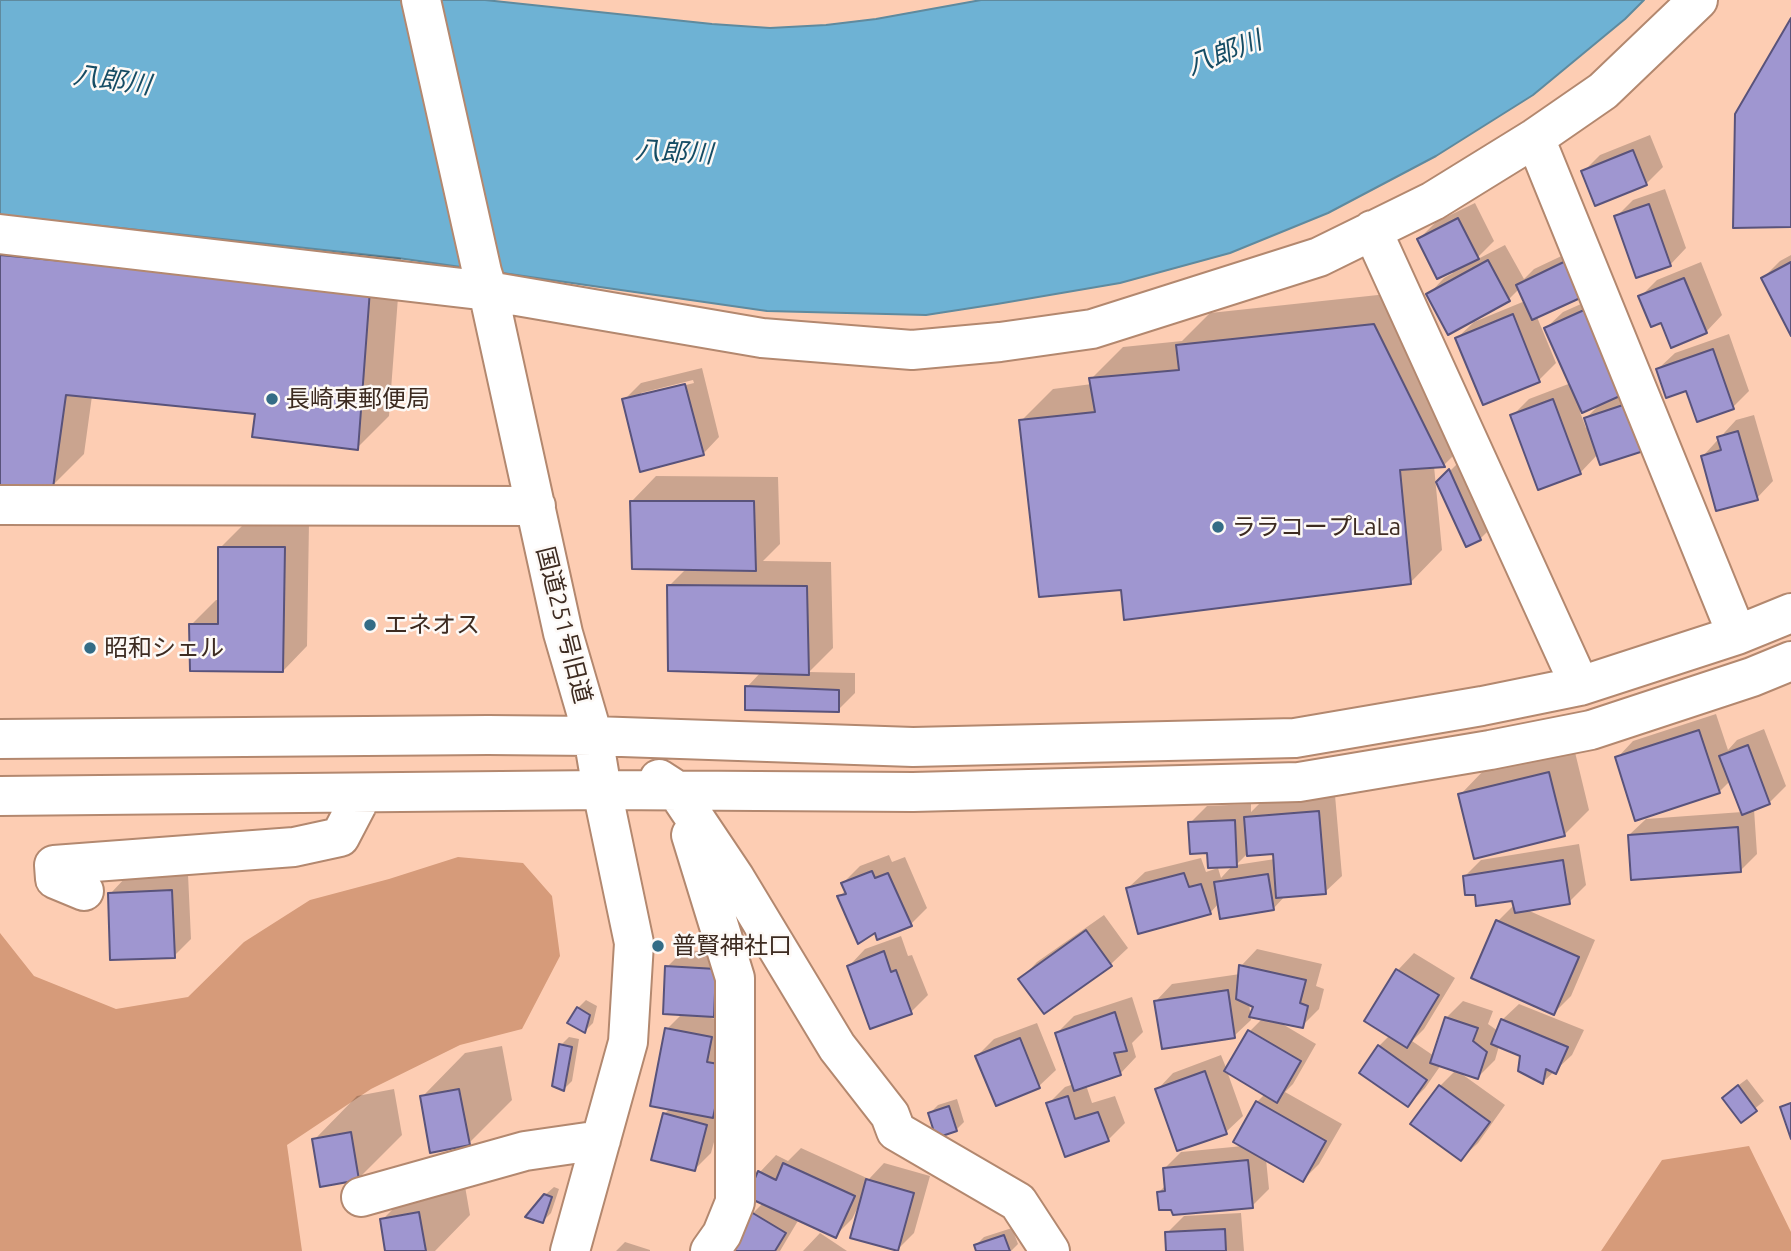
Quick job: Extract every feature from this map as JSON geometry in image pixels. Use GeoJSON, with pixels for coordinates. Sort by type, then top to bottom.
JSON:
{"type":"FeatureCollection","features":[{"type":"Feature","properties":{"kind":"street","name":"国道251号旧道"},"geometry":{"type":"LineString","coordinates":[[421,0],[536,506],[562,634],[593,736],[634,943],[628,1042],[570,1251]]}},
{"type":"Feature","properties":{"kind":"street"},"geometry":{"type":"LineString","coordinates":[[0,234],[485,281],[762,338],[912,350],[1093,330],[1319,257],[1433,201],[1535,138],[1603,91],[1698,0]]}},
{"type":"Feature","properties":{"kind":"street"},"geometry":{"type":"LineString","coordinates":[[1535,138],[1737,635]]}},
{"type":"Feature","properties":{"kind":"street"},"geometry":{"type":"LineString","coordinates":[[1372,230],[1580,686]]}},
{"type":"Feature","properties":{"kind":"street"},"geometry":{"type":"LineString","coordinates":[[0,505],[536,506]]}},
{"type":"Feature","properties":{"kind":"street"},"geometry":{"type":"LineString","coordinates":[[0,739],[593,736],[913,747],[1294,738],[1580,686],[1737,635],[1791,612]]}},
{"type":"Feature","properties":{"kind":"street"},"geometry":{"type":"LineString","coordinates":[[0,796],[602,790],[913,792],[1299,782],[1591,730],[1752,677],[1791,661]]}},
{"type":"Feature","properties":{"kind":"street"},"geometry":{"type":"LineString","coordinates":[[593,736],[676,790],[735,878],[837,1047],[890,1115],[896,1131],[1018,1202],[1051,1251]]}},
{"type":"Feature","properties":{"kind":"street"},"geometry":{"type":"LineString","coordinates":[[676,790],[735,978],[735,1202],[722,1234],[710,1251]]}},
{"type":"Feature","properties":{"kind":"street"},"geometry":{"type":"LineString","coordinates":[[84,891],[55,879],[54,865],[294,847],[340,837],[363,793]]}},
{"type":"Feature","properties":{"kind":"street"},"geometry":{"type":"LineString","coordinates":[[360,1197],[526,1152],[601,1140]]}},
{"type":"Feature","properties":{"kind":"shaded area"},"geometry":{"type":"Polygon","coordinates":[[[458,857],[523,863],[552,896],[560,956],[522,1029],[460,1045],[371,1089],[287,1145],[302,1251],[0,1251],[0,933],[34,976],[116,1009],[188,997],[244,942],[310,900],[458,857]]]}},
{"type":"Feature","properties":{"kind":"shaded area"},"geometry":{"type":"Polygon","coordinates":[[[1749,1146],[1791,1232],[1791,1251],[1601,1251],[1662,1160],[1749,1146]]]}},
{"type":"Feature","properties":{"kind":"water","name":"八郎川"},"geometry":{"type":"Polygon","coordinates":[[[0,0],[485,0],[770,28],[876,19],[981,0],[1644,0],[1533,95],[1436,156],[1328,213],[1230,253],[1120,283],[926,315],[767,311],[398,258],[0,215],[0,0]]]}},
{"type":"Feature","properties":{"kind":"building"},"geometry":{"type":"Polygon","coordinates":[[[1791,18],[1791,227],[1733,228],[1735,114],[1791,18]]]}},
{"type":"Feature","properties":{"kind":"building"},"geometry":{"type":"Polygon","coordinates":[[[1633,150],[1647,185],[1595,206],[1581,171],[1633,150]]]}},
{"type":"Feature","properties":{"kind":"building"},"geometry":{"type":"Polygon","coordinates":[[[1649,204],[1671,266],[1636,278],[1614,216],[1649,204]]]}},
{"type":"Feature","properties":{"kind":"building"},"geometry":{"type":"Polygon","coordinates":[[[1458,218],[1479,259],[1437,279],[1417,239],[1458,218]]]}},
{"type":"Feature","properties":{"kind":"building","name":"長崎東郵便局"},"geometry":{"type":"Polygon","coordinates":[[[0,255],[370,290],[358,450],[252,437],[255,414],[66,395],[53,488],[0,487],[0,255]]]}},
{"type":"Feature","properties":{"kind":"building"},"geometry":{"type":"Polygon","coordinates":[[[1572,258],[1589,294],[1532,320],[1516,285],[1572,258]]]}},
{"type":"Feature","properties":{"kind":"building"},"geometry":{"type":"Polygon","coordinates":[[[1488,260],[1510,301],[1448,335],[1426,294],[1488,260]]]}},
{"type":"Feature","properties":{"kind":"building"},"geometry":{"type":"Polygon","coordinates":[[[1791,262],[1791,336],[1761,278],[1791,262]]]}},
{"type":"Feature","properties":{"kind":"building"},"geometry":{"type":"Polygon","coordinates":[[[1684,278],[1707,333],[1671,348],[1661,323],[1651,327],[1638,296],[1684,278]]]}},
{"type":"Feature","properties":{"kind":"building"},"geometry":{"type":"Polygon","coordinates":[[[1593,306],[1631,391],[1582,413],[1544,328],[1593,306]]]}},
{"type":"Feature","properties":{"kind":"building"},"geometry":{"type":"Polygon","coordinates":[[[1513,314],[1540,382],[1483,405],[1455,338],[1513,314]]]}},
{"type":"Feature","properties":{"kind":"building","name":"ララコープLaLa"},"geometry":{"type":"Polygon","coordinates":[[[1374,324],[1445,467],[1400,470],[1411,584],[1124,620],[1121,590],[1039,597],[1019,420],[1095,412],[1089,378],[1179,370],[1176,345],[1374,324]]]}},
{"type":"Feature","properties":{"kind":"building"},"geometry":{"type":"Polygon","coordinates":[[[1713,349],[1734,409],[1697,422],[1686,391],[1666,398],[1656,369],[1713,349]]]}},
{"type":"Feature","properties":{"kind":"building"},"geometry":{"type":"Polygon","coordinates":[[[685,384],[704,455],[640,472],[622,399],[685,384]]]}},
{"type":"Feature","properties":{"kind":"building"},"geometry":{"type":"Polygon","coordinates":[[[1553,399],[1581,474],[1538,490],[1510,415],[1553,399]]]}},
{"type":"Feature","properties":{"kind":"building"},"geometry":{"type":"Polygon","coordinates":[[[1626,404],[1653,448],[1600,465],[1584,418],[1626,404]]]}},
{"type":"Feature","properties":{"kind":"building"},"geometry":{"type":"Polygon","coordinates":[[[1738,431],[1758,500],[1716,511],[1701,456],[1721,450],[1717,437],[1738,431]]]}},
{"type":"Feature","properties":{"kind":"building"},"geometry":{"type":"Polygon","coordinates":[[[1449,469],[1481,540],[1466,547],[1436,482],[1449,469]]]}},
{"type":"Feature","properties":{"kind":"building"},"geometry":{"type":"Polygon","coordinates":[[[630,501],[754,501],[756,571],[632,569],[630,501]]]}},
{"type":"Feature","properties":{"kind":"building"},"geometry":{"type":"Polygon","coordinates":[[[218,547],[285,547],[283,672],[190,671],[189,624],[218,624],[218,547]]]}},
{"type":"Feature","properties":{"kind":"building"},"geometry":{"type":"Polygon","coordinates":[[[667,585],[807,586],[809,675],[668,671],[667,585]]]}},
{"type":"Feature","properties":{"kind":"building"},"geometry":{"type":"Polygon","coordinates":[[[745,686],[839,690],[839,712],[745,710],[745,686]]]}},
{"type":"Feature","properties":{"kind":"building"},"geometry":{"type":"Polygon","coordinates":[[[1699,730],[1720,793],[1635,821],[1615,757],[1699,730]]]}},
{"type":"Feature","properties":{"kind":"building"},"geometry":{"type":"Polygon","coordinates":[[[1748,745],[1770,804],[1742,815],[1719,756],[1748,745]]]}},
{"type":"Feature","properties":{"kind":"building"},"geometry":{"type":"Polygon","coordinates":[[[1549,772],[1565,836],[1474,859],[1458,794],[1549,772]]]}},
{"type":"Feature","properties":{"kind":"building"},"geometry":{"type":"Polygon","coordinates":[[[1319,811],[1326,894],[1276,898],[1273,854],[1247,856],[1244,817],[1319,811]]]}},
{"type":"Feature","properties":{"kind":"building"},"geometry":{"type":"Polygon","coordinates":[[[1235,820],[1237,867],[1208,868],[1207,853],[1190,854],[1188,822],[1235,820]]]}},
{"type":"Feature","properties":{"kind":"building"},"geometry":{"type":"Polygon","coordinates":[[[1738,827],[1741,872],[1631,880],[1628,835],[1738,827]]]}},
{"type":"Feature","properties":{"kind":"building"},"geometry":{"type":"Polygon","coordinates":[[[1563,860],[1570,904],[1515,913],[1512,901],[1476,906],[1475,895],[1465,895],[1463,876],[1563,860]]]}},
{"type":"Feature","properties":{"kind":"building"},"geometry":{"type":"Polygon","coordinates":[[[872,871],[875,878],[888,873],[912,926],[877,940],[875,933],[858,944],[837,896],[846,894],[841,883],[872,871]]]}},
{"type":"Feature","properties":{"kind":"building"},"geometry":{"type":"Polygon","coordinates":[[[1184,873],[1189,887],[1201,884],[1211,914],[1138,934],[1126,888],[1184,873]]]}},
{"type":"Feature","properties":{"kind":"building"},"geometry":{"type":"Polygon","coordinates":[[[1268,874],[1274,910],[1220,919],[1214,882],[1268,874]]]}},
{"type":"Feature","properties":{"kind":"building"},"geometry":{"type":"Polygon","coordinates":[[[172,890],[175,958],[110,960],[108,893],[172,890]]]}},
{"type":"Feature","properties":{"kind":"building"},"geometry":{"type":"Polygon","coordinates":[[[1496,920],[1579,957],[1554,1015],[1471,978],[1496,920]]]}},
{"type":"Feature","properties":{"kind":"building"},"geometry":{"type":"Polygon","coordinates":[[[1086,930],[1112,966],[1044,1014],[1018,979],[1086,930]]]}},
{"type":"Feature","properties":{"kind":"building"},"geometry":{"type":"Polygon","coordinates":[[[884,951],[891,972],[896,970],[912,1014],[870,1029],[847,966],[884,951]]]}},
{"type":"Feature","properties":{"kind":"building"},"geometry":{"type":"Polygon","coordinates":[[[1239,965],[1306,980],[1300,1003],[1308,1006],[1303,1028],[1249,1017],[1253,1007],[1236,999],[1239,965]]]}},
{"type":"Feature","properties":{"kind":"building"},"geometry":{"type":"Polygon","coordinates":[[[665,966],[716,969],[714,1017],[663,1014],[665,966]]]}},
{"type":"Feature","properties":{"kind":"building"},"geometry":{"type":"Polygon","coordinates":[[[1396,969],[1439,995],[1407,1048],[1364,1021],[1396,969]]]}},
{"type":"Feature","properties":{"kind":"building"},"geometry":{"type":"Polygon","coordinates":[[[1228,990],[1235,1038],[1162,1049],[1154,1001],[1228,990]]]}},
{"type":"Feature","properties":{"kind":"building"},"geometry":{"type":"Polygon","coordinates":[[[577,1007],[590,1015],[585,1033],[567,1023],[577,1007]]]}},
{"type":"Feature","properties":{"kind":"building"},"geometry":{"type":"Polygon","coordinates":[[[1115,1012],[1127,1051],[1114,1053],[1121,1075],[1074,1091],[1055,1033],[1115,1012]]]}},
{"type":"Feature","properties":{"kind":"building"},"geometry":{"type":"Polygon","coordinates":[[[1445,1017],[1478,1028],[1473,1041],[1487,1052],[1478,1079],[1430,1063],[1445,1017]]]}},
{"type":"Feature","properties":{"kind":"building"},"geometry":{"type":"Polygon","coordinates":[[[1501,1019],[1568,1047],[1556,1074],[1546,1069],[1543,1084],[1518,1071],[1520,1056],[1491,1044],[1501,1019]]]}},
{"type":"Feature","properties":{"kind":"building"},"geometry":{"type":"Polygon","coordinates":[[[665,1028],[712,1037],[707,1062],[724,1065],[713,1118],[650,1106],[665,1028]]]}},
{"type":"Feature","properties":{"kind":"building"},"geometry":{"type":"Polygon","coordinates":[[[1248,1030],[1301,1061],[1277,1103],[1224,1071],[1248,1030]]]}},
{"type":"Feature","properties":{"kind":"building"},"geometry":{"type":"Polygon","coordinates":[[[1020,1038],[1040,1088],[996,1106],[975,1056],[1020,1038]]]}},
{"type":"Feature","properties":{"kind":"building"},"geometry":{"type":"Polygon","coordinates":[[[559,1044],[572,1047],[564,1091],[552,1086],[559,1044]]]}},
{"type":"Feature","properties":{"kind":"building"},"geometry":{"type":"Polygon","coordinates":[[[1378,1045],[1427,1080],[1408,1107],[1359,1073],[1378,1045]]]}},
{"type":"Feature","properties":{"kind":"building"},"geometry":{"type":"Polygon","coordinates":[[[1205,1071],[1227,1134],[1177,1151],[1155,1089],[1205,1071]]]}},
{"type":"Feature","properties":{"kind":"building"},"geometry":{"type":"Polygon","coordinates":[[[1439,1085],[1490,1122],[1461,1161],[1410,1124],[1439,1085]]]}},
{"type":"Feature","properties":{"kind":"building"},"geometry":{"type":"Polygon","coordinates":[[[1738,1085],[1757,1111],[1741,1123],[1722,1098],[1738,1085]]]}},
{"type":"Feature","properties":{"kind":"building"},"geometry":{"type":"Polygon","coordinates":[[[459,1089],[470,1145],[430,1153],[420,1096],[459,1089]]]}},
{"type":"Feature","properties":{"kind":"building"},"geometry":{"type":"Polygon","coordinates":[[[1068,1096],[1075,1119],[1098,1112],[1109,1141],[1065,1157],[1046,1103],[1068,1096]]]}},
{"type":"Feature","properties":{"kind":"building"},"geometry":{"type":"Polygon","coordinates":[[[1256,1101],[1326,1141],[1303,1182],[1233,1142],[1256,1101]]]}},
{"type":"Feature","properties":{"kind":"building"},"geometry":{"type":"Polygon","coordinates":[[[1791,1103],[1791,1139],[1780,1107],[1791,1103]]]}},
{"type":"Feature","properties":{"kind":"building"},"geometry":{"type":"Polygon","coordinates":[[[949,1106],[957,1131],[936,1138],[928,1113],[949,1106]]]}},
{"type":"Feature","properties":{"kind":"building"},"geometry":{"type":"Polygon","coordinates":[[[663,1113],[707,1125],[695,1171],[651,1160],[663,1113]]]}},
{"type":"Feature","properties":{"kind":"building"},"geometry":{"type":"Polygon","coordinates":[[[351,1132],[359,1180],[320,1187],[312,1139],[351,1132]]]}},
{"type":"Feature","properties":{"kind":"building"},"geometry":{"type":"Polygon","coordinates":[[[1248,1160],[1253,1208],[1173,1215],[1171,1210],[1159,1210],[1157,1192],[1165,1191],[1163,1168],[1248,1160]]]}},
{"type":"Feature","properties":{"kind":"building"},"geometry":{"type":"Polygon","coordinates":[[[783,1163],[855,1196],[836,1238],[747,1197],[758,1171],[776,1180],[783,1163]]]}},
{"type":"Feature","properties":{"kind":"building"},"geometry":{"type":"Polygon","coordinates":[[[866,1179],[914,1193],[898,1251],[850,1238],[866,1179]]]}},
{"type":"Feature","properties":{"kind":"building"},"geometry":{"type":"Polygon","coordinates":[[[544,1194],[552,1197],[543,1223],[525,1217],[544,1194]]]}},
{"type":"Feature","properties":{"kind":"building"},"geometry":{"type":"Polygon","coordinates":[[[419,1212],[426,1251],[385,1251],[380,1219],[419,1212]]]}},
{"type":"Feature","properties":{"kind":"building"},"geometry":{"type":"Polygon","coordinates":[[[751,1212],[786,1233],[775,1251],[727,1251],[751,1212]]]}},
{"type":"Feature","properties":{"kind":"building"},"geometry":{"type":"Polygon","coordinates":[[[1225,1229],[1226,1251],[1166,1251],[1165,1232],[1225,1229]]]}},
{"type":"Feature","properties":{"kind":"building"},"geometry":{"type":"Polygon","coordinates":[[[1004,1235],[1010,1251],[976,1251],[974,1245],[1004,1235]]]}},
{"type":"Feature","properties":{"kind":"place","name":"長崎東郵便局"},"geometry":{"type":"Point","coordinates":[272,399]}},
{"type":"Feature","properties":{"kind":"place","name":"ララコープLaLa"},"geometry":{"type":"Point","coordinates":[1218,527]}},
{"type":"Feature","properties":{"kind":"place","name":"エネオス"},"geometry":{"type":"Point","coordinates":[370,625]}},
{"type":"Feature","properties":{"kind":"place","name":"昭和シェル"},"geometry":{"type":"Point","coordinates":[90,648]}},
{"type":"Feature","properties":{"kind":"place","name":"普賢神社口"},"geometry":{"type":"Point","coordinates":[658,946]}}]}
